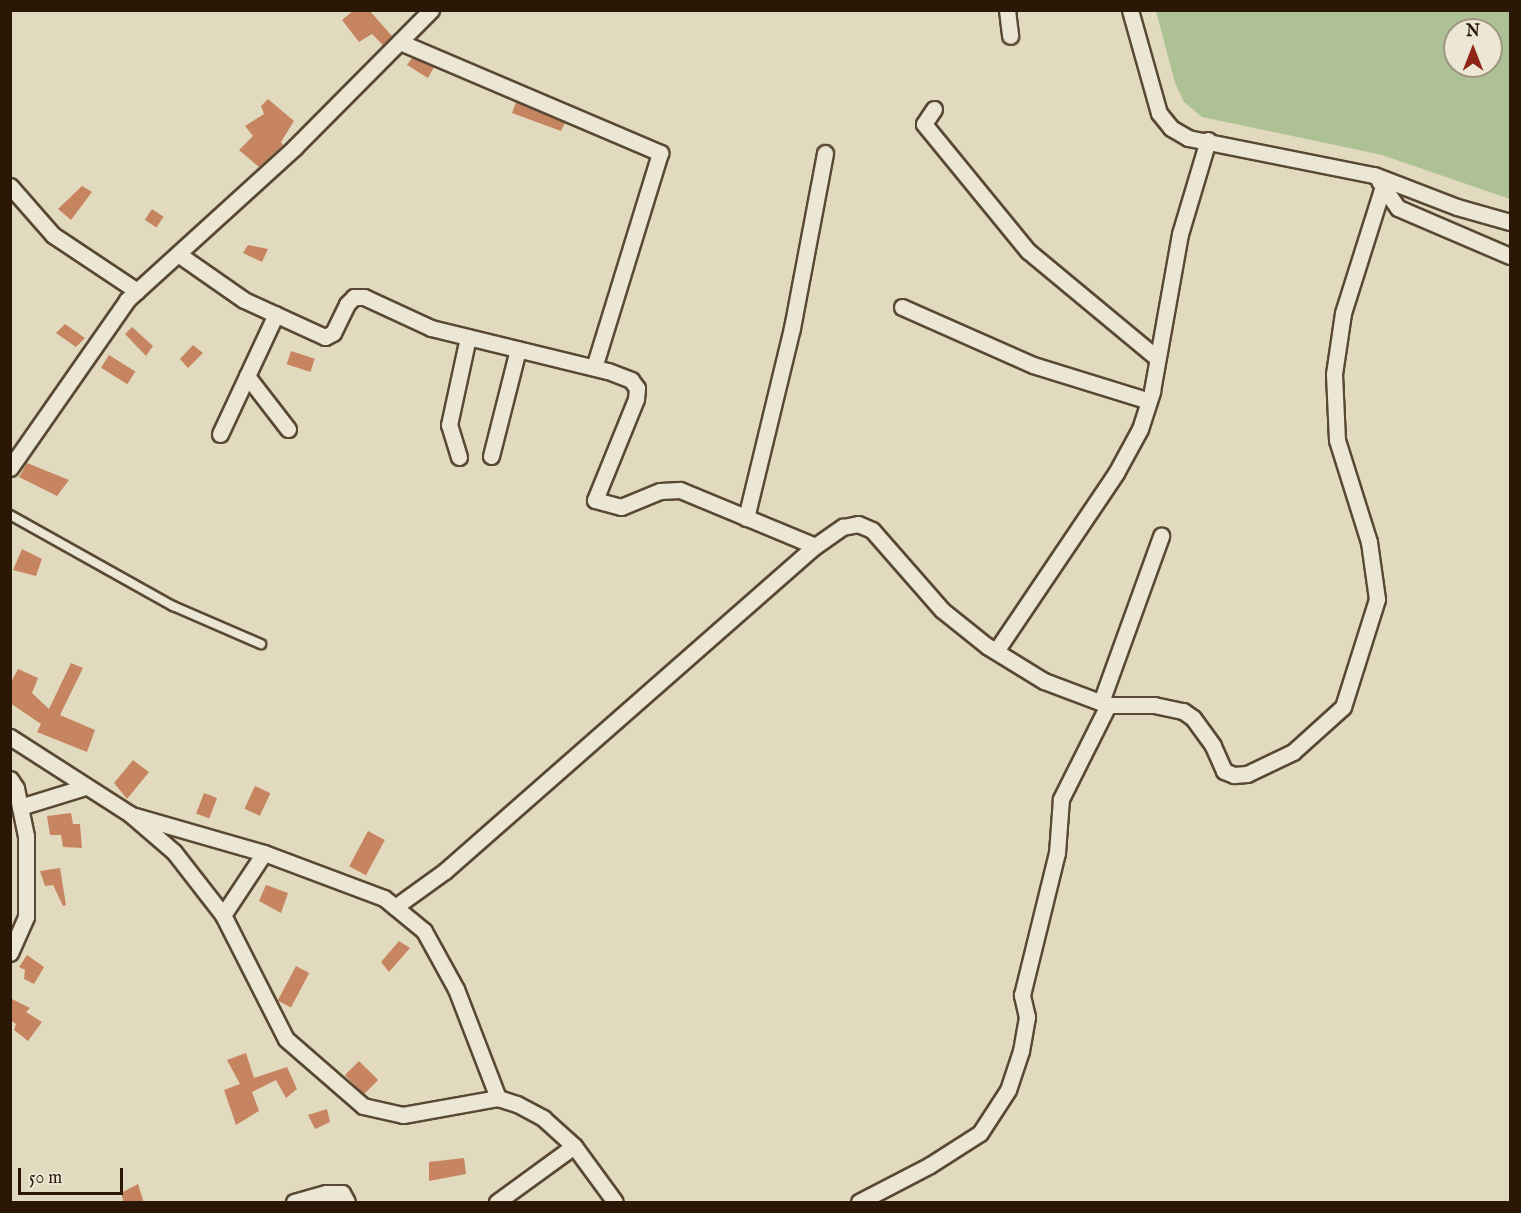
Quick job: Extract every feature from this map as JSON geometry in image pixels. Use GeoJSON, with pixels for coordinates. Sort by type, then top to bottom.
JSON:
{"type":"FeatureCollection","features":[{"type":"Feature","properties":{"kind":"street"},"geometry":{"type":"LineString","coordinates":[[10,468],[57,396],[137,291],[296,147],[431,10]]}},
{"type":"Feature","properties":{"kind":"street"},"geometry":{"type":"LineString","coordinates":[[1007,10],[1010,36]]}},
{"type":"Feature","properties":{"kind":"street"},"geometry":{"type":"LineString","coordinates":[[1130,10],[1159,113],[1171,129],[1188,138],[1208,140],[1379,181],[1510,222]]}},
{"type":"Feature","properties":{"kind":"street"},"geometry":{"type":"LineString","coordinates":[[400,42],[660,153],[594,367]]}},
{"type":"Feature","properties":{"kind":"street"},"geometry":{"type":"LineString","coordinates":[[934,109],[924,124],[1028,251],[1157,358]]}},
{"type":"Feature","properties":{"kind":"street"},"geometry":{"type":"LineString","coordinates":[[996,651],[1116,473],[1140,429],[1149,401],[1180,234],[1208,140]]}},
{"type":"Feature","properties":{"kind":"street"},"geometry":{"type":"LineString","coordinates":[[746,518],[792,328],[825,153]]}},
{"type":"Feature","properties":{"kind":"street"},"geometry":{"type":"LineString","coordinates":[[1379,181],[1398,208],[1510,256]]}},
{"type":"Feature","properties":{"kind":"street"},"geometry":{"type":"LineString","coordinates":[[395,907],[445,872],[814,546],[843,526],[858,524],[872,530],[942,610],[996,651],[1044,681],[1104,703],[1154,705],[1183,711],[1194,718],[1214,746],[1224,771],[1234,775],[1247,774],[1293,752],[1343,707],[1377,599],[1369,542],[1337,440],[1334,374],[1343,312],[1379,181]]}},
{"type":"Feature","properties":{"kind":"street"},"geometry":{"type":"LineString","coordinates":[[10,186],[53,235],[137,291]]}},
{"type":"Feature","properties":{"kind":"street"},"geometry":{"type":"LineString","coordinates":[[178,254],[244,300],[325,337],[333,333],[347,304],[354,297],[364,297],[431,328],[594,367],[631,380],[637,388],[595,500],[621,507],[669,489],[814,546]]}},
{"type":"Feature","properties":{"kind":"street"},"geometry":{"type":"LineString","coordinates":[[902,307],[1033,364],[1149,401]]}},
{"type":"Feature","properties":{"kind":"street"},"geometry":{"type":"LineString","coordinates":[[220,434],[276,314]]}},
{"type":"Feature","properties":{"kind":"street"},"geometry":{"type":"LineString","coordinates":[[459,456],[449,425],[468,337]]}},
{"type":"Feature","properties":{"kind":"street"},"geometry":{"type":"LineString","coordinates":[[491,456],[518,349]]}},
{"type":"Feature","properties":{"kind":"street"},"geometry":{"type":"LineString","coordinates":[[247,376],[288,429]]}},
{"type":"Feature","properties":{"kind":"street"},"geometry":{"type":"LineString","coordinates":[[859,1203],[930,1165],[980,1133],[1008,1090],[1021,1051],[1027,1017],[1022,995],[1057,853],[1061,799],[1104,703],[1161,536]]}},
{"type":"Feature","properties":{"kind":"street"},"geometry":{"type":"LineString","coordinates":[[10,737],[130,814],[174,852],[223,915],[286,1039],[363,1106],[403,1115],[498,1098],[543,1118],[574,1146],[615,1203]]}},
{"type":"Feature","properties":{"kind":"street"},"geometry":{"type":"LineString","coordinates":[[10,779],[20,807],[26,836],[26,917],[10,953]]}},
{"type":"Feature","properties":{"kind":"street"},"geometry":{"type":"LineString","coordinates":[[20,807],[85,787]]}},
{"type":"Feature","properties":{"kind":"street"},"geometry":{"type":"LineString","coordinates":[[130,814],[264,853],[384,898],[424,931],[456,989],[498,1098]]}},
{"type":"Feature","properties":{"kind":"street"},"geometry":{"type":"LineString","coordinates":[[223,915],[264,853]]}},
{"type":"Feature","properties":{"kind":"street"},"geometry":{"type":"LineString","coordinates":[[499,1202],[574,1146]]}},
{"type":"Feature","properties":{"kind":"street"},"geometry":{"type":"LineString","coordinates":[[294,1203],[326,1193],[342,1193],[347,1203]]}},
{"type":"Feature","properties":{"kind":"lane"},"geometry":{"type":"LineString","coordinates":[[10,515],[173,606],[261,644]]}},
{"type":"Feature","properties":{"kind":"green space"},"geometry":{"type":"Polygon","coordinates":[[[1156,11],[1510,11],[1510,199],[1382,155],[1202,117],[1184,102],[1175,83],[1156,11]]]}},
{"type":"Feature","properties":{"kind":"building"},"geometry":{"type":"Polygon","coordinates":[[[354,10],[369,10],[392,36],[383,45],[372,34],[359,42],[342,20],[354,10]]]}},
{"type":"Feature","properties":{"kind":"building"},"geometry":{"type":"Polygon","coordinates":[[[412,58],[434,67],[428,78],[407,65],[412,58]]]}},
{"type":"Feature","properties":{"kind":"building"},"geometry":{"type":"Polygon","coordinates":[[[268,99],[294,121],[281,142],[283,145],[259,167],[239,150],[253,136],[245,126],[264,114],[261,106],[268,99]]]}},
{"type":"Feature","properties":{"kind":"building"},"geometry":{"type":"Polygon","coordinates":[[[516,102],[565,123],[561,131],[512,113],[516,102]]]}},
{"type":"Feature","properties":{"kind":"building"},"geometry":{"type":"Polygon","coordinates":[[[82,186],[92,192],[71,220],[58,209],[82,186]]]}},
{"type":"Feature","properties":{"kind":"building"},"geometry":{"type":"Polygon","coordinates":[[[152,209],[164,217],[156,228],[145,220],[152,209]]]}},
{"type":"Feature","properties":{"kind":"building"},"geometry":{"type":"Polygon","coordinates":[[[248,245],[268,249],[262,262],[243,253],[248,245]]]}},
{"type":"Feature","properties":{"kind":"building"},"geometry":{"type":"Polygon","coordinates":[[[65,324],[85,338],[76,347],[56,333],[65,324]]]}},
{"type":"Feature","properties":{"kind":"building"},"geometry":{"type":"Polygon","coordinates":[[[132,327],[153,346],[146,356],[125,334],[132,327]]]}},
{"type":"Feature","properties":{"kind":"building"},"geometry":{"type":"Polygon","coordinates":[[[193,345],[203,353],[188,368],[180,359],[193,345]]]}},
{"type":"Feature","properties":{"kind":"building"},"geometry":{"type":"Polygon","coordinates":[[[291,351],[315,359],[310,372],[287,364],[291,351]]]}},
{"type":"Feature","properties":{"kind":"building"},"geometry":{"type":"Polygon","coordinates":[[[109,355],[135,371],[127,384],[101,368],[109,355]]]}},
{"type":"Feature","properties":{"kind":"building"},"geometry":{"type":"Polygon","coordinates":[[[27,463],[69,480],[57,496],[19,477],[27,463]]]}},
{"type":"Feature","properties":{"kind":"building"},"geometry":{"type":"Polygon","coordinates":[[[22,549],[42,559],[36,576],[13,570],[22,549]]]}},
{"type":"Feature","properties":{"kind":"building"},"geometry":{"type":"Polygon","coordinates":[[[71,663],[83,668],[60,715],[95,730],[87,752],[37,732],[41,724],[10,703],[10,684],[18,669],[38,678],[32,693],[49,709],[71,663]]]}},
{"type":"Feature","properties":{"kind":"building"},"geometry":{"type":"Polygon","coordinates":[[[133,760],[149,772],[127,799],[114,783],[133,760]]]}},
{"type":"Feature","properties":{"kind":"building"},"geometry":{"type":"Polygon","coordinates":[[[255,786],[270,793],[260,816],[244,809],[255,786]]]}},
{"type":"Feature","properties":{"kind":"building"},"geometry":{"type":"Polygon","coordinates":[[[204,793],[217,798],[209,819],[196,814],[204,793]]]}},
{"type":"Feature","properties":{"kind":"building"},"geometry":{"type":"Polygon","coordinates":[[[71,813],[73,824],[80,824],[82,848],[63,847],[61,835],[50,835],[47,816],[71,813]]]}},
{"type":"Feature","properties":{"kind":"building"},"geometry":{"type":"Polygon","coordinates":[[[368,831],[385,840],[366,875],[349,866],[368,831]]]}},
{"type":"Feature","properties":{"kind":"building"},"geometry":{"type":"Polygon","coordinates":[[[60,868],[66,905],[63,906],[53,885],[45,886],[40,871],[60,868]]]}},
{"type":"Feature","properties":{"kind":"building"},"geometry":{"type":"Polygon","coordinates":[[[266,885],[288,893],[281,913],[259,901],[266,885]]]}},
{"type":"Feature","properties":{"kind":"building"},"geometry":{"type":"Polygon","coordinates":[[[399,941],[410,948],[389,972],[381,962],[399,941]]]}},
{"type":"Feature","properties":{"kind":"building"},"geometry":{"type":"Polygon","coordinates":[[[27,955],[44,967],[34,984],[24,979],[25,970],[19,967],[27,955]]]}},
{"type":"Feature","properties":{"kind":"building"},"geometry":{"type":"Polygon","coordinates":[[[296,966],[309,973],[291,1007],[278,1000],[296,966]]]}},
{"type":"Feature","properties":{"kind":"building"},"geometry":{"type":"Polygon","coordinates":[[[10,998],[30,1008],[26,1012],[42,1022],[28,1041],[14,1030],[16,1024],[10,1020],[10,998]]]}},
{"type":"Feature","properties":{"kind":"building"},"geometry":{"type":"Polygon","coordinates":[[[246,1053],[254,1078],[287,1067],[297,1089],[286,1098],[276,1080],[252,1092],[259,1111],[236,1125],[224,1090],[240,1084],[227,1060],[246,1053]]]}},
{"type":"Feature","properties":{"kind":"building"},"geometry":{"type":"Polygon","coordinates":[[[359,1061],[378,1080],[364,1094],[345,1075],[359,1061]]]}},
{"type":"Feature","properties":{"kind":"building"},"geometry":{"type":"Polygon","coordinates":[[[327,1109],[330,1122],[315,1129],[308,1115],[327,1109]]]}},
{"type":"Feature","properties":{"kind":"building"},"geometry":{"type":"Polygon","coordinates":[[[464,1158],[466,1174],[429,1181],[429,1162],[464,1158]]]}},
{"type":"Feature","properties":{"kind":"building"},"geometry":{"type":"Polygon","coordinates":[[[138,1184],[144,1203],[124,1203],[121,1193],[138,1184]]]}}]}
